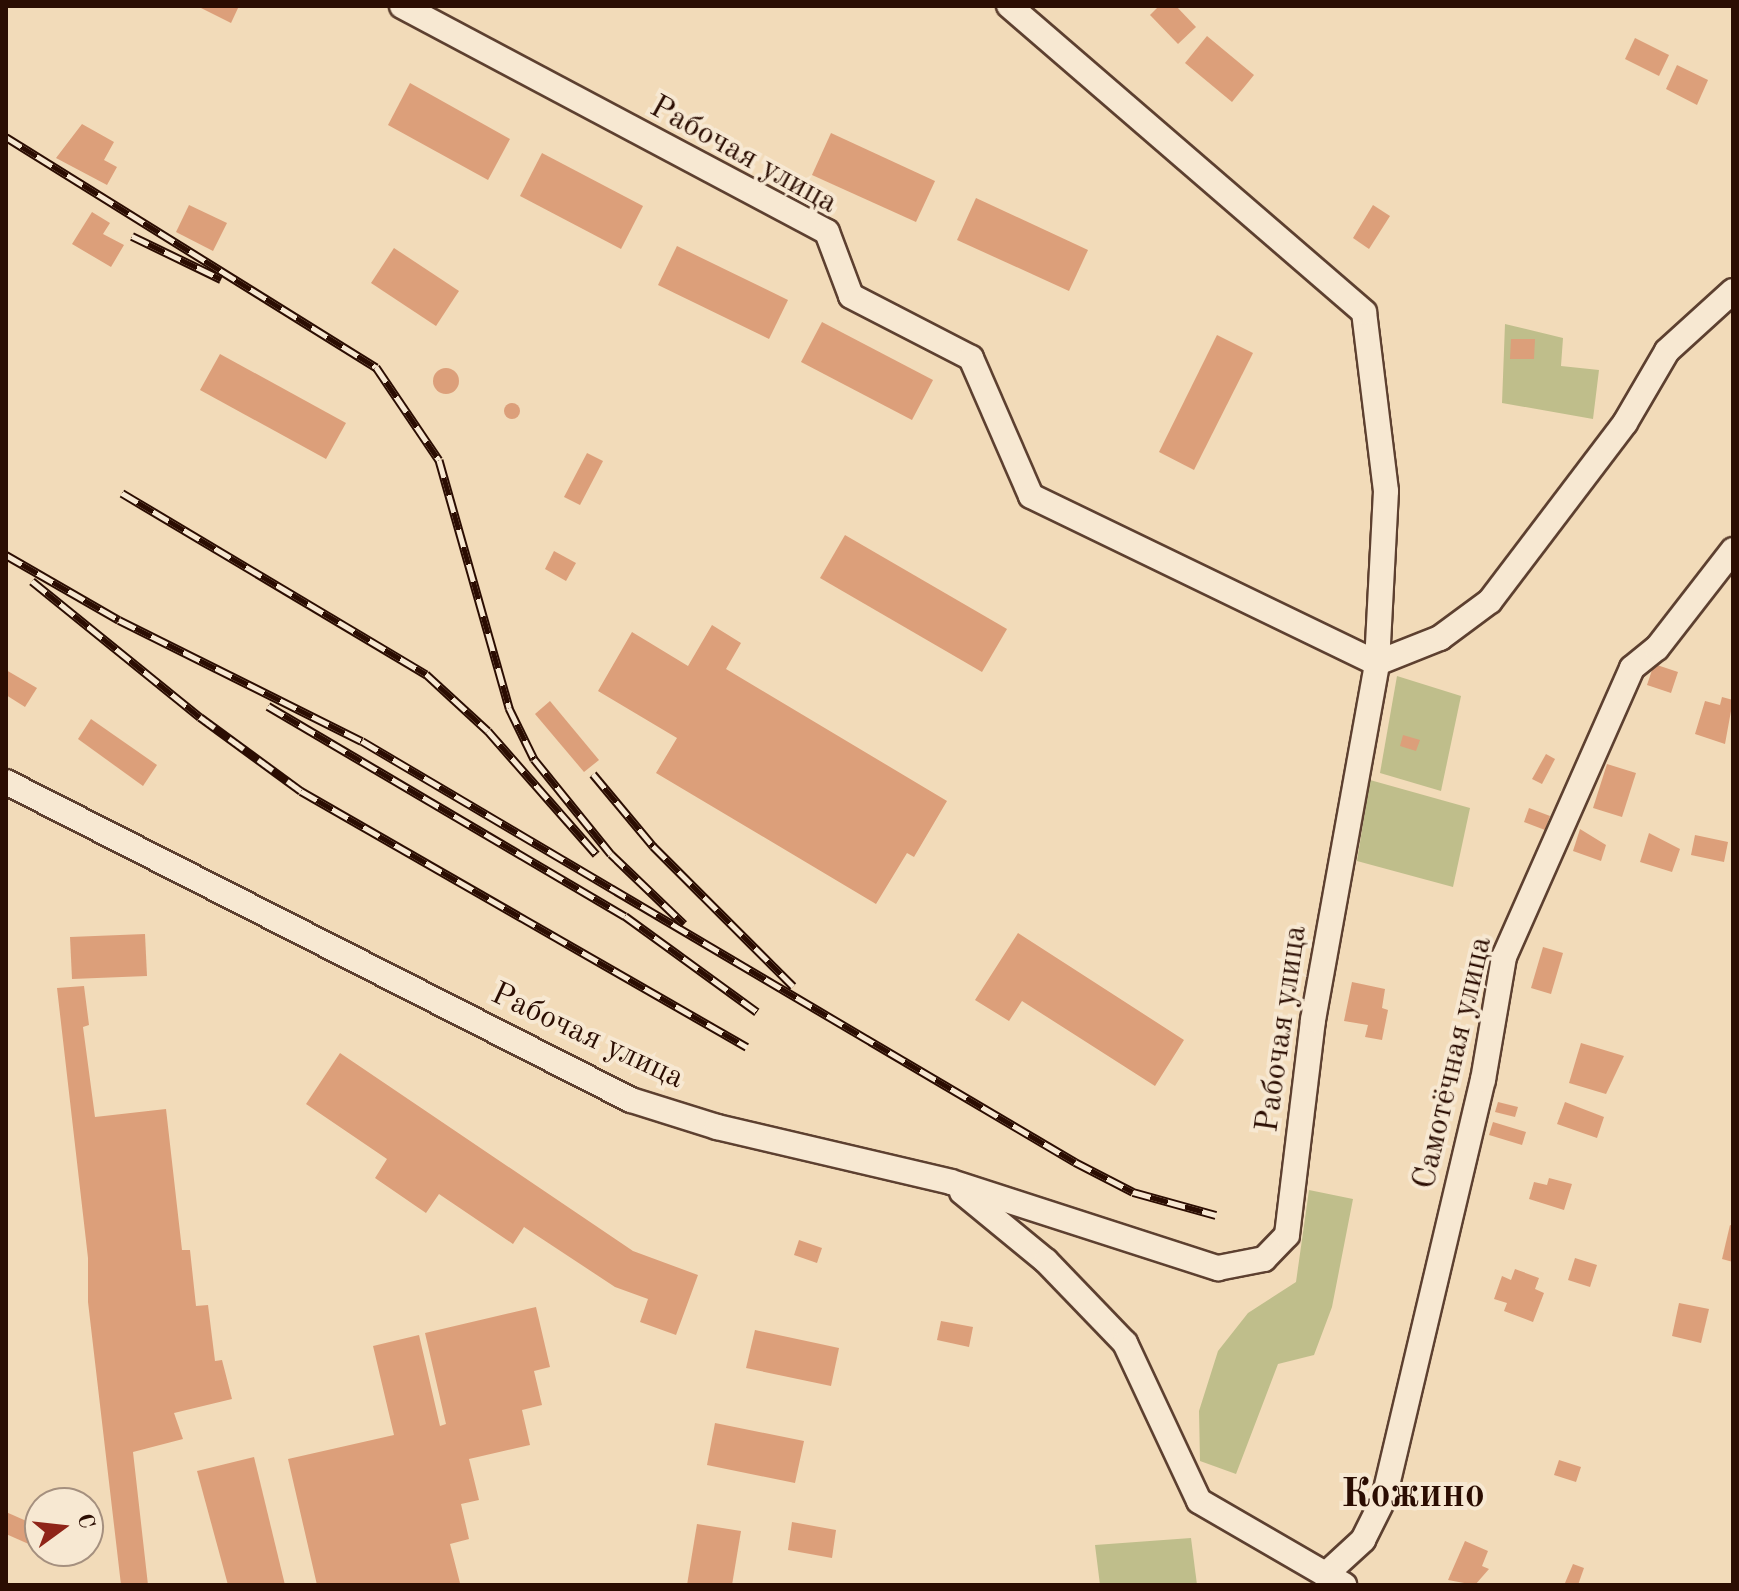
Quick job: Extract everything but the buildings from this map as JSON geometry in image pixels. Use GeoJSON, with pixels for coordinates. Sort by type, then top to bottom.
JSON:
{"type":"FeatureCollection","features":[{"type":"Feature","properties":{"kind":"street","name":"Рабочая улица"},"geometry":{"type":"LineString","coordinates":[[6,782],[631,1100],[717,1127],[951,1182],[1218,1268],[1264,1259],[1287,1235],[1313,1020],[1377,663],[1031,496],[971,358],[851,296],[827,232],[402,6]]}},
{"type":"Feature","properties":{"kind":"street"},"geometry":{"type":"LineString","coordinates":[[1009,6],[1364,312],[1386,491],[1377,663],[1440,638],[1490,601],[1625,423],[1667,351],[1733,291]]}},
{"type":"Feature","properties":{"kind":"street","name":"Самотёчная улица"},"geometry":{"type":"LineString","coordinates":[[1335,1580],[1363,1540],[1384,1498],[1483,1080],[1504,957],[1632,668],[1657,648],[1733,550]]}},
{"type":"Feature","properties":{"kind":"street"},"geometry":{"type":"LineString","coordinates":[[951,1182],[1046,1261],[1125,1343],[1199,1501],[1335,1580]]}},
{"type":"Feature","properties":{"kind":"shaded area"},"geometry":{"type":"Polygon","coordinates":[[[1505,324],[1563,338],[1561,366],[1599,370],[1593,419],[1502,403],[1505,324]]]}},
{"type":"Feature","properties":{"kind":"shaded area"},"geometry":{"type":"Polygon","coordinates":[[[1397,676],[1461,696],[1441,791],[1380,773],[1397,676]]]}},
{"type":"Feature","properties":{"kind":"shaded area"},"geometry":{"type":"Polygon","coordinates":[[[1370,780],[1470,808],[1453,887],[1357,861],[1370,780]]]}},
{"type":"Feature","properties":{"kind":"shaded area"},"geometry":{"type":"Polygon","coordinates":[[[1309,1190],[1353,1199],[1332,1307],[1314,1355],[1278,1364],[1236,1474],[1200,1461],[1199,1411],[1218,1351],[1248,1313],[1296,1282],[1309,1190]]]}},
{"type":"Feature","properties":{"kind":"shaded area"},"geometry":{"type":"Polygon","coordinates":[[[1191,1538],[1197,1585],[1100,1585],[1095,1545],[1191,1538]]]}},
{"type":"Feature","properties":{"kind":"railway"},"geometry":{"type":"LineString","coordinates":[[6,137],[376,367],[439,460],[509,708],[534,759],[611,854],[684,924]]}},
{"type":"Feature","properties":{"kind":"railway"},"geometry":{"type":"LineString","coordinates":[[132,236],[221,279]]}},
{"type":"Feature","properties":{"kind":"railway"},"geometry":{"type":"LineString","coordinates":[[122,493],[426,674],[488,731],[596,854]]}},
{"type":"Feature","properties":{"kind":"railway"},"geometry":{"type":"LineString","coordinates":[[6,555],[119,620],[362,741],[1075,1162],[1133,1192],[1216,1215]]}},
{"type":"Feature","properties":{"kind":"railway"},"geometry":{"type":"LineString","coordinates":[[32,581],[200,717],[301,791],[747,1047]]}},
{"type":"Feature","properties":{"kind":"railway"},"geometry":{"type":"LineString","coordinates":[[268,706],[625,916],[757,1012]]}},
{"type":"Feature","properties":{"kind":"railway"},"geometry":{"type":"LineString","coordinates":[[593,774],[653,846],[793,986]]}},
{"type":"Feature","properties":{"kind":"district","name":"Кожино"},"geometry":{"type":"Point","coordinates":[1413,1496]}}]}
